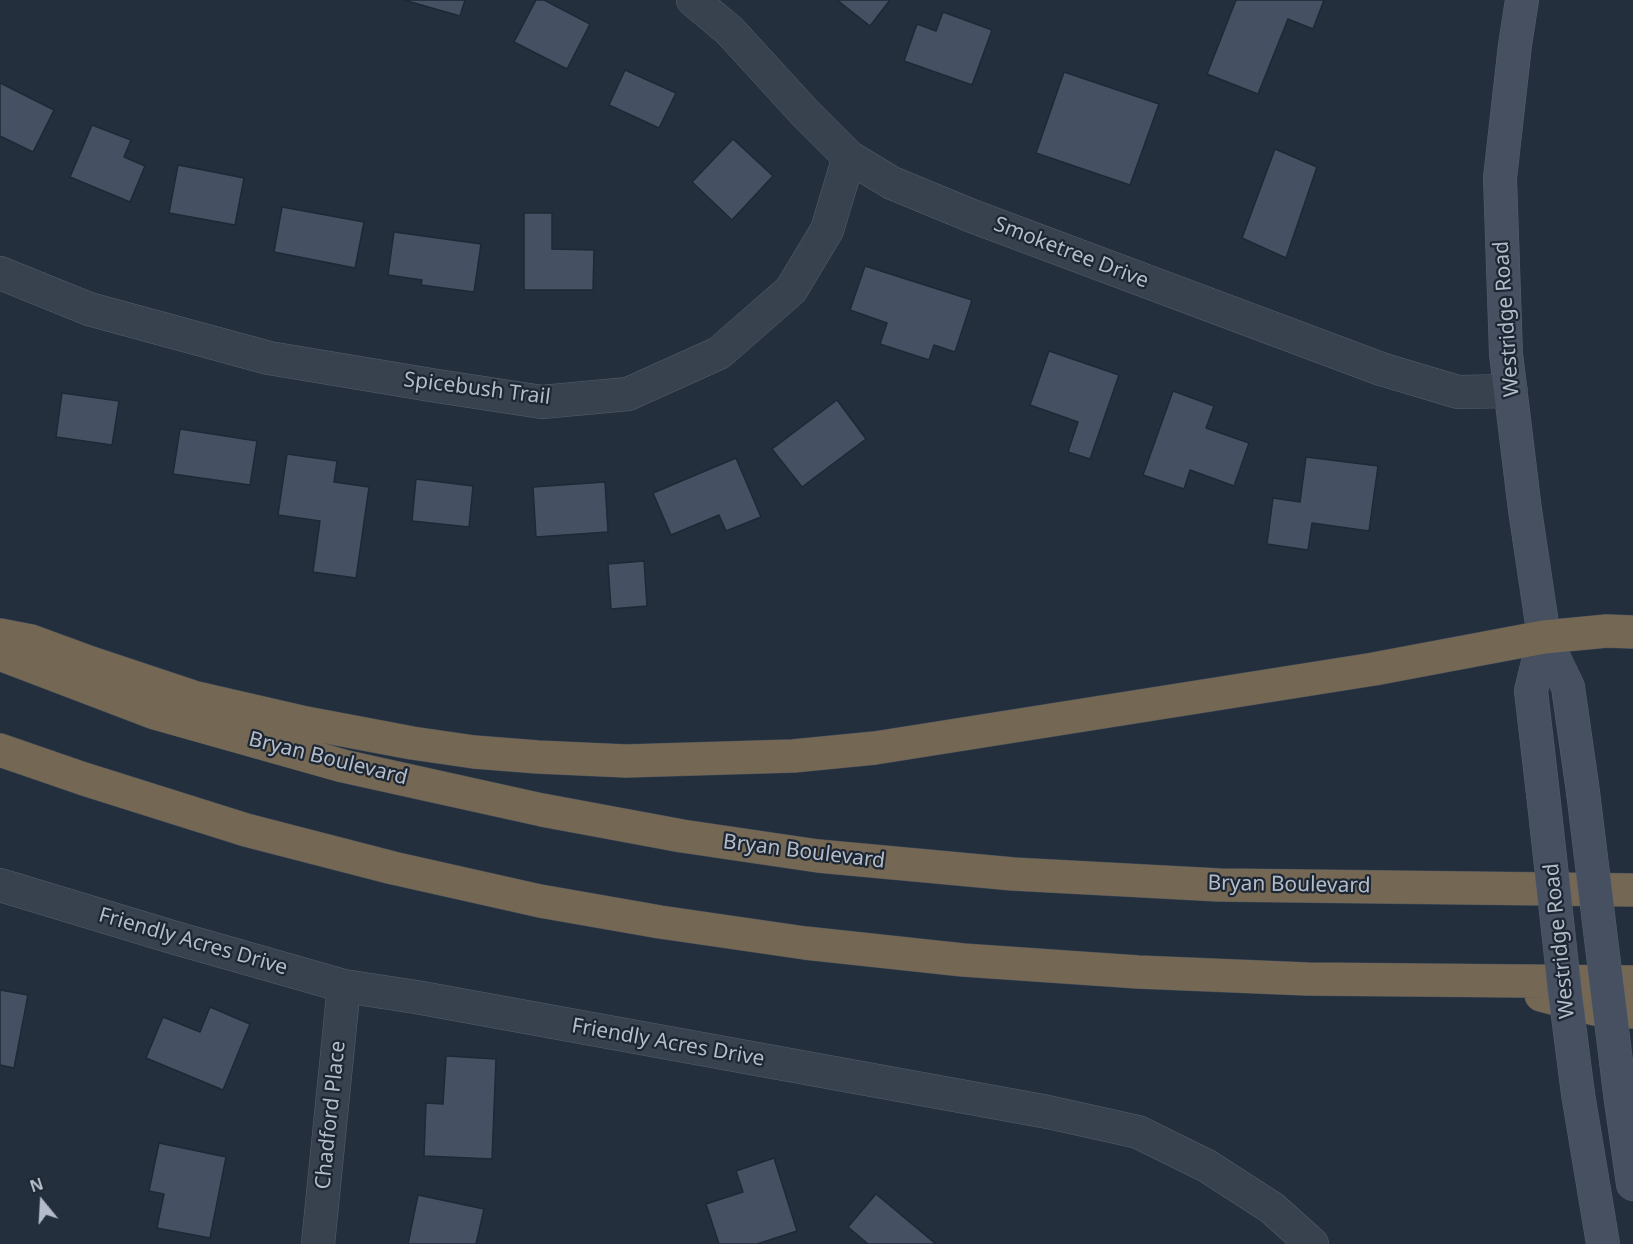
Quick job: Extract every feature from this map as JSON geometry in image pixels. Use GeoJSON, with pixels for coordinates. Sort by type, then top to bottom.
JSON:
{"type":"FeatureCollection","features":[{"type":"Feature","properties":{"kind":"highway"},"geometry":{"type":"LineString","coordinates":[[0,635],[31,641],[193,697],[306,723],[474,752],[626,761],[793,756],[875,748],[1374,669],[1544,637],[1607,631],[1633,632]]}},
{"type":"Feature","properties":{"kind":"highway","name":"Bryan Boulevard"},"geometry":{"type":"LineString","coordinates":[[0,654],[155,712],[343,766],[554,812],[682,836],[818,856],[1013,874],[1219,885],[1633,891]]}},
{"type":"Feature","properties":{"kind":"highway"},"geometry":{"type":"LineString","coordinates":[[0,750],[246,830],[393,868],[540,901],[660,922],[805,943],[986,962],[1138,972],[1307,979],[1633,982]]}},
{"type":"Feature","properties":{"kind":"highway"},"geometry":{"type":"LineString","coordinates":[[1484,980],[1595,1009],[1633,1012]]}},
{"type":"Feature","properties":{"kind":"main road","name":"Westridge Road"},"geometry":{"type":"LineString","coordinates":[[1522,0],[1500,178],[1506,354],[1525,510],[1544,637],[1568,687],[1633,1184]]}},
{"type":"Feature","properties":{"kind":"main road","name":"Westridge Road"},"geometry":{"type":"LineString","coordinates":[[1544,637],[1531,691],[1578,1094],[1603,1244]]}},
{"type":"Feature","properties":{"kind":"street","name":"Smoketree Drive"},"geometry":{"type":"LineString","coordinates":[[693,0],[730,31],[849,157],[892,183],[972,216],[1381,369],[1458,392],[1511,391]]}},
{"type":"Feature","properties":{"kind":"street","name":"Spicebush Trail"},"geometry":{"type":"LineString","coordinates":[[0,273],[89,309],[269,358],[542,402],[628,394],[719,353],[791,290],[827,230],[849,157]]}},
{"type":"Feature","properties":{"kind":"street","name":"Friendly Acres Drive"},"geometry":{"type":"LineString","coordinates":[[0,885],[344,986],[416,997],[966,1097],[1138,1132],[1207,1166],[1272,1208],[1312,1244]]}},
{"type":"Feature","properties":{"kind":"street","name":"Chadford Place"},"geometry":{"type":"LineString","coordinates":[[318,1244],[344,986]]}},
{"type":"Feature","properties":{"kind":"building"},"geometry":{"type":"Polygon","coordinates":[[[404,0],[465,0],[460,16],[404,0]]]}},
{"type":"Feature","properties":{"kind":"building"},"geometry":{"type":"Polygon","coordinates":[[[536,0],[544,0],[590,24],[567,69],[514,42],[536,0]]]}},
{"type":"Feature","properties":{"kind":"building"},"geometry":{"type":"Polygon","coordinates":[[[837,0],[890,0],[870,26],[837,0]]]}},
{"type":"Feature","properties":{"kind":"building"},"geometry":{"type":"Polygon","coordinates":[[[1236,0],[1324,0],[1313,29],[1288,19],[1258,94],[1207,74],[1236,0]]]}},
{"type":"Feature","properties":{"kind":"building"},"geometry":{"type":"Polygon","coordinates":[[[943,12],[992,30],[972,85],[904,61],[917,24],[936,31],[943,12]]]}},
{"type":"Feature","properties":{"kind":"building"},"geometry":{"type":"Polygon","coordinates":[[[625,70],[676,93],[659,128],[609,105],[625,70]]]}},
{"type":"Feature","properties":{"kind":"building"},"geometry":{"type":"Polygon","coordinates":[[[1064,72],[1159,104],[1130,185],[1036,153],[1064,72]]]}},
{"type":"Feature","properties":{"kind":"building"},"geometry":{"type":"Polygon","coordinates":[[[0,83],[54,110],[33,152],[0,136],[0,83]]]}},
{"type":"Feature","properties":{"kind":"building"},"geometry":{"type":"Polygon","coordinates":[[[92,125],[131,140],[124,157],[145,166],[130,202],[70,177],[92,125]]]}},
{"type":"Feature","properties":{"kind":"building"},"geometry":{"type":"Polygon","coordinates":[[[733,139],[773,176],[732,220],[692,182],[733,139]]]}},
{"type":"Feature","properties":{"kind":"building"},"geometry":{"type":"Polygon","coordinates":[[[1275,149],[1317,167],[1286,258],[1242,238],[1275,149]]]}},
{"type":"Feature","properties":{"kind":"building"},"geometry":{"type":"Polygon","coordinates":[[[178,165],[244,178],[235,225],[169,213],[178,165]]]}},
{"type":"Feature","properties":{"kind":"building"},"geometry":{"type":"Polygon","coordinates":[[[282,207],[364,222],[355,268],[274,252],[282,207]]]}},
{"type":"Feature","properties":{"kind":"building"},"geometry":{"type":"Polygon","coordinates":[[[524,213],[552,213],[552,249],[594,250],[593,290],[524,290],[524,213]]]}},
{"type":"Feature","properties":{"kind":"building"},"geometry":{"type":"Polygon","coordinates":[[[394,232],[481,244],[474,292],[421,285],[422,280],[388,275],[394,232]]]}},
{"type":"Feature","properties":{"kind":"building"},"geometry":{"type":"Polygon","coordinates":[[[865,266],[972,300],[955,352],[934,345],[929,360],[880,344],[887,323],[850,310],[865,266]]]}},
{"type":"Feature","properties":{"kind":"building"},"geometry":{"type":"Polygon","coordinates":[[[1049,351],[1119,375],[1090,459],[1068,452],[1078,422],[1030,405],[1049,351]]]}},
{"type":"Feature","properties":{"kind":"building"},"geometry":{"type":"Polygon","coordinates":[[[1173,391],[1214,406],[1206,428],[1249,443],[1234,486],[1190,470],[1184,489],[1143,475],[1173,391]]]}},
{"type":"Feature","properties":{"kind":"building"},"geometry":{"type":"Polygon","coordinates":[[[62,393],[119,401],[112,445],[56,437],[62,393]]]}},
{"type":"Feature","properties":{"kind":"building"},"geometry":{"type":"Polygon","coordinates":[[[837,400],[866,439],[802,487],[772,449],[837,400]]]}},
{"type":"Feature","properties":{"kind":"building"},"geometry":{"type":"Polygon","coordinates":[[[180,429],[257,441],[250,485],[173,474],[180,429]]]}},
{"type":"Feature","properties":{"kind":"building"},"geometry":{"type":"Polygon","coordinates":[[[287,454],[337,461],[334,482],[369,487],[356,578],[313,572],[320,521],[278,515],[287,454]]]}},
{"type":"Feature","properties":{"kind":"building"},"geometry":{"type":"Polygon","coordinates":[[[1306,457],[1378,466],[1369,531],[1312,523],[1308,550],[1267,544],[1273,498],[1300,502],[1306,457]]]}},
{"type":"Feature","properties":{"kind":"building"},"geometry":{"type":"Polygon","coordinates":[[[736,458],[761,517],[726,531],[719,515],[671,535],[653,493],[736,458]]]}},
{"type":"Feature","properties":{"kind":"building"},"geometry":{"type":"Polygon","coordinates":[[[416,479],[473,486],[469,527],[412,521],[416,479]]]}},
{"type":"Feature","properties":{"kind":"building"},"geometry":{"type":"Polygon","coordinates":[[[605,482],[608,532],[536,537],[533,487],[605,482]]]}},
{"type":"Feature","properties":{"kind":"building"},"geometry":{"type":"Polygon","coordinates":[[[644,561],[647,606],[611,609],[608,564],[644,561]]]}},
{"type":"Feature","properties":{"kind":"building"},"geometry":{"type":"Polygon","coordinates":[[[0,990],[28,995],[14,1068],[0,1065],[0,990]]]}},
{"type":"Feature","properties":{"kind":"building"},"geometry":{"type":"Polygon","coordinates":[[[210,1007],[250,1024],[223,1090],[146,1058],[163,1017],[200,1032],[210,1007]]]}},
{"type":"Feature","properties":{"kind":"building"},"geometry":{"type":"Polygon","coordinates":[[[446,1056],[496,1059],[492,1159],[424,1156],[426,1103],[443,1104],[446,1056]]]}},
{"type":"Feature","properties":{"kind":"building"},"geometry":{"type":"Polygon","coordinates":[[[159,1143],[226,1157],[210,1238],[157,1228],[164,1194],[149,1191],[159,1143]]]}},
{"type":"Feature","properties":{"kind":"building"},"geometry":{"type":"Polygon","coordinates":[[[774,1158],[797,1231],[757,1244],[719,1244],[706,1204],[743,1192],[736,1171],[774,1158]]]}},
{"type":"Feature","properties":{"kind":"building"},"geometry":{"type":"Polygon","coordinates":[[[876,1194],[936,1244],[868,1244],[848,1227],[876,1194]]]}},
{"type":"Feature","properties":{"kind":"building"},"geometry":{"type":"Polygon","coordinates":[[[418,1195],[484,1209],[476,1244],[408,1244],[418,1195]]]}}]}
